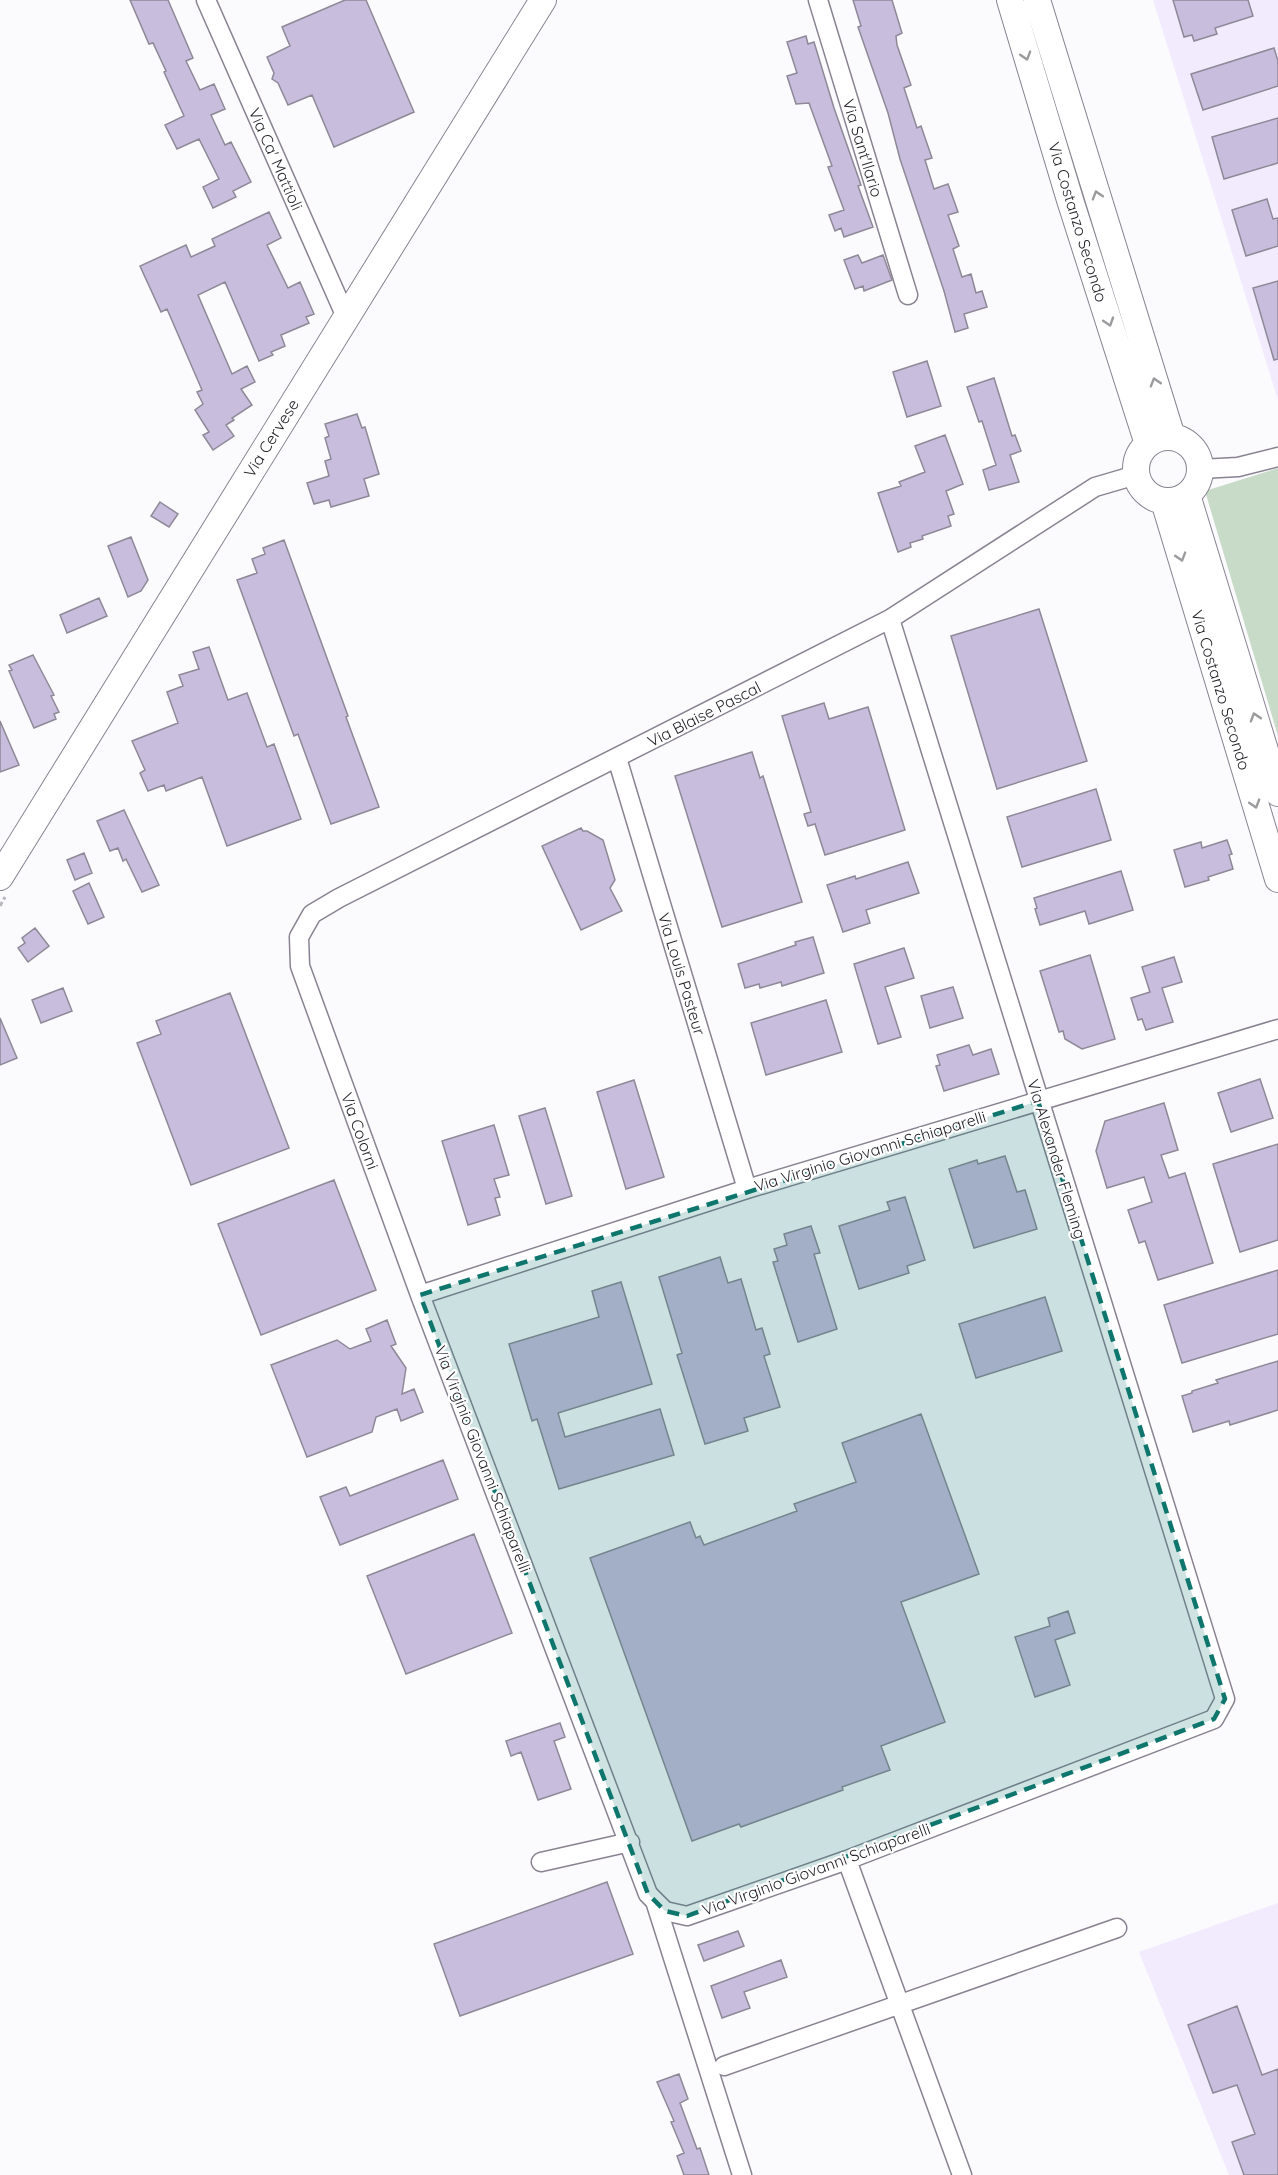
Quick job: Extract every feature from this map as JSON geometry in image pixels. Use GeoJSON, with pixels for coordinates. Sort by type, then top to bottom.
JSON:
{"type":"FeatureCollection","features":[{"type":"Feature","properties":{"kind":"street","name":"Via Ca' Mattioli"},"geometry":{"type":"LineString","coordinates":[[206,0],[346,317]]}},
{"type":"Feature","properties":{"kind":"street","name":"Via Cervese"},"geometry":{"type":"LineString","coordinates":[[0,877],[543,0]]}},
{"type":"Feature","properties":{"kind":"street","name":"Via Sant'Ilario"},"geometry":{"type":"LineString","coordinates":[[818,0],[908,295]]}},
{"type":"Feature","properties":{"kind":"street","name":"Via Costanzo Secondo"},"geometry":{"type":"LineString","coordinates":[[1010,0],[1070,200],[1148,444]]}},
{"type":"Feature","properties":{"kind":"street","name":"Via Costanzo Secondo"},"geometry":{"type":"LineString","coordinates":[[1037,0],[1172,437]]}},
{"type":"Feature","properties":{"kind":"street"},"geometry":{"type":"LineString","coordinates":[[1164,437],[1172,437],[1189,445],[1195,452],[1200,469],[1198,479],[1175,498],[1154,498],[1146,492],[1136,475],[1138,458],[1148,444],[1164,437]]}},
{"type":"Feature","properties":{"kind":"street"},"geometry":{"type":"LineString","coordinates":[[1200,469],[1238,467],[1278,456]]}},
{"type":"Feature","properties":{"kind":"street","name":"Via Blaise Pascal"},"geometry":{"type":"LineString","coordinates":[[300,966],[299,937],[312,914],[339,898],[890,619],[1095,487],[1136,475]]}},
{"type":"Feature","properties":{"kind":"street","name":"Via Costanzo Secondo"},"geometry":{"type":"LineString","coordinates":[[1175,498],[1278,793]]}},
{"type":"Feature","properties":{"kind":"street","name":"Via Costanzo Secondo"},"geometry":{"type":"LineString","coordinates":[[1175,498],[1278,879]]}},
{"type":"Feature","properties":{"kind":"street","name":"Via Alexander Fleming"},"geometry":{"type":"LineString","coordinates":[[890,619],[1225,1699],[1214,1719]]}},
{"type":"Feature","properties":{"kind":"street","name":"Via Louis Pasteur"},"geometry":{"type":"LineString","coordinates":[[617,758],[747,1189]]}},
{"type":"Feature","properties":{"kind":"street","name":"Via Colorni"},"geometry":{"type":"LineString","coordinates":[[300,966],[420,1295]]}},
{"type":"Feature","properties":{"kind":"street","name":"Via Virginio Giovanni Schiaparelli"},"geometry":{"type":"LineString","coordinates":[[1214,1719],[847,1860],[687,1916],[665,1911],[648,1894],[420,1295],[747,1189],[1278,1029]]}},
{"type":"Feature","properties":{"kind":"street"},"geometry":{"type":"LineString","coordinates":[[541,1862],[630,1842]]}},
{"type":"Feature","properties":{"kind":"street"},"geometry":{"type":"LineString","coordinates":[[847,1860],[962,2175]]}},
{"type":"Feature","properties":{"kind":"street"},"geometry":{"type":"LineString","coordinates":[[654,1900],[742,2175]]}},
{"type":"Feature","properties":{"kind":"street"},"geometry":{"type":"LineString","coordinates":[[724,2066],[1117,1928]]}},
{"type":"Feature","properties":{"kind":"highlighted area"},"geometry":{"type":"Polygon","coordinates":[[[1038,1101],[1225,1699],[1214,1719],[687,1916],[665,1911],[648,1894],[420,1295],[1038,1101]]]}},
{"type":"Feature","properties":{"kind":"shaded area"},"geometry":{"type":"Polygon","coordinates":[[[1153,0],[1278,0],[1278,400],[1153,0]]]}},
{"type":"Feature","properties":{"kind":"shaded area"},"geometry":{"type":"Polygon","coordinates":[[[1278,1903],[1278,2175],[1229,2175],[1139,1952],[1278,1903]]]}},
{"type":"Feature","properties":{"kind":"green space"},"geometry":{"type":"Polygon","coordinates":[[[1278,468],[1278,736],[1205,491],[1278,468]]]}},
{"type":"Feature","properties":{"kind":"building"},"geometry":{"type":"Polygon","coordinates":[[[130,0],[168,0],[193,58],[186,61],[200,90],[214,84],[225,109],[211,115],[225,145],[231,142],[251,182],[233,191],[236,197],[213,208],[203,187],[219,179],[199,139],[177,149],[165,125],[184,116],[153,43],[149,44],[130,0]]]}},
{"type":"Feature","properties":{"kind":"building"},"geometry":{"type":"Polygon","coordinates":[[[345,0],[366,0],[414,112],[334,147],[312,95],[288,105],[278,83],[272,79],[274,73],[267,57],[290,46],[282,27],[345,0]]]}},
{"type":"Feature","properties":{"kind":"building"},"geometry":{"type":"Polygon","coordinates":[[[853,0],[892,0],[902,33],[896,36],[897,45],[911,85],[904,88],[917,128],[921,126],[932,158],[925,160],[934,189],[948,184],[958,212],[948,215],[959,246],[953,249],[962,277],[971,274],[976,293],[982,291],[987,307],[964,314],[968,328],[955,332],[944,291],[900,159],[888,113],[858,27],[861,26],[853,0]]]}},
{"type":"Feature","properties":{"kind":"building"},"geometry":{"type":"Polygon","coordinates":[[[1173,0],[1248,0],[1253,16],[1215,28],[1217,34],[1194,41],[1192,35],[1184,37],[1173,0]]]}},
{"type":"Feature","properties":{"kind":"building"},"geometry":{"type":"Polygon","coordinates":[[[806,36],[808,44],[814,42],[861,185],[858,186],[873,227],[844,237],[841,228],[835,231],[829,215],[844,210],[828,167],[832,166],[809,103],[796,104],[787,76],[797,73],[787,42],[806,36]]]}},
{"type":"Feature","properties":{"kind":"building"},"geometry":{"type":"Polygon","coordinates":[[[1274,48],[1278,61],[1278,86],[1203,110],[1191,74],[1274,48]]]}},
{"type":"Feature","properties":{"kind":"building"},"geometry":{"type":"Polygon","coordinates":[[[1278,118],[1278,163],[1224,179],[1212,137],[1278,118]]]}},
{"type":"Feature","properties":{"kind":"building"},"geometry":{"type":"Polygon","coordinates":[[[1267,199],[1273,219],[1278,218],[1278,246],[1246,256],[1232,210],[1267,199]]]}},
{"type":"Feature","properties":{"kind":"building"},"geometry":{"type":"Polygon","coordinates":[[[269,212],[281,238],[267,245],[288,288],[300,282],[314,314],[306,317],[309,323],[281,335],[285,346],[259,361],[225,282],[198,295],[232,374],[247,366],[255,382],[241,389],[252,405],[232,418],[234,420],[226,425],[234,436],[213,450],[203,435],[209,432],[195,410],[203,404],[197,392],[202,390],[167,309],[161,312],[140,266],[186,245],[191,257],[215,246],[212,239],[269,212]]]}},
{"type":"Feature","properties":{"kind":"building"},"geometry":{"type":"Polygon","coordinates":[[[858,255],[862,263],[883,255],[892,280],[864,291],[863,286],[855,289],[844,260],[858,255]]]}},
{"type":"Feature","properties":{"kind":"building"},"geometry":{"type":"Polygon","coordinates":[[[1278,281],[1278,359],[1274,360],[1253,288],[1278,281]]]}},
{"type":"Feature","properties":{"kind":"building"},"geometry":{"type":"Polygon","coordinates":[[[927,361],[941,406],[907,417],[893,372],[927,361]]]}},
{"type":"Feature","properties":{"kind":"building"},"geometry":{"type":"Polygon","coordinates":[[[994,378],[1012,436],[1015,435],[1021,451],[1010,455],[1019,482],[989,490],[983,470],[996,465],[982,421],[979,422],[967,387],[994,378]]]}},
{"type":"Feature","properties":{"kind":"building"},"geometry":{"type":"Polygon","coordinates":[[[357,414],[362,428],[365,427],[379,474],[364,479],[369,496],[331,507],[329,500],[314,504],[307,483],[329,476],[325,461],[331,459],[325,438],[329,436],[325,424],[357,414]]]}},
{"type":"Feature","properties":{"kind":"building"},"geometry":{"type":"Polygon","coordinates":[[[945,435],[963,484],[946,491],[954,514],[948,516],[951,526],[922,536],[923,539],[910,543],[911,547],[898,552],[878,493],[901,486],[899,482],[925,472],[915,446],[945,435]]]}},
{"type":"Feature","properties":{"kind":"building"},"geometry":{"type":"Polygon","coordinates":[[[160,502],[178,514],[169,527],[151,516],[160,502]]]}},
{"type":"Feature","properties":{"kind":"building"},"geometry":{"type":"Polygon","coordinates":[[[131,537],[148,580],[141,591],[128,597],[108,546],[131,537]]]}},
{"type":"Feature","properties":{"kind":"building"},"geometry":{"type":"Polygon","coordinates":[[[284,540],[379,807],[331,824],[298,734],[294,736],[237,580],[257,573],[252,559],[265,554],[263,548],[284,540]]]}},
{"type":"Feature","properties":{"kind":"building"},"geometry":{"type":"Polygon","coordinates":[[[99,598],[107,616],[67,633],[60,615],[99,598]]]}},
{"type":"Feature","properties":{"kind":"building"},"geometry":{"type":"Polygon","coordinates":[[[1039,609],[1087,761],[997,789],[951,636],[1039,609]]]}},
{"type":"Feature","properties":{"kind":"building"},"geometry":{"type":"Polygon","coordinates":[[[209,647],[228,700],[247,693],[267,747],[274,744],[301,819],[227,846],[202,777],[166,791],[164,785],[148,791],[140,773],[145,770],[132,741],[178,723],[167,692],[183,686],[179,675],[199,669],[193,652],[209,647]]]}},
{"type":"Feature","properties":{"kind":"building"},"geometry":{"type":"Polygon","coordinates":[[[33,655],[54,695],[51,696],[59,712],[54,714],[56,719],[34,728],[9,671],[12,670],[9,665],[33,655]]]}},
{"type":"Feature","properties":{"kind":"building"},"geometry":{"type":"Polygon","coordinates":[[[824,703],[829,719],[868,707],[905,830],[825,855],[815,824],[808,826],[804,814],[811,812],[782,716],[824,703]]]}},
{"type":"Feature","properties":{"kind":"building"},"geometry":{"type":"Polygon","coordinates":[[[0,721],[19,765],[0,772],[0,721]]]}},
{"type":"Feature","properties":{"kind":"building"},"geometry":{"type":"Polygon","coordinates":[[[752,752],[760,778],[763,776],[802,902],[722,927],[675,776],[752,752]]]}},
{"type":"Feature","properties":{"kind":"building"},"geometry":{"type":"Polygon","coordinates":[[[1096,789],[1111,840],[1022,867],[1007,817],[1096,789]]]}},
{"type":"Feature","properties":{"kind":"building"},"geometry":{"type":"Polygon","coordinates":[[[124,810],[159,885],[142,892],[126,859],[123,861],[118,848],[110,851],[97,821],[124,810]]]}},
{"type":"Feature","properties":{"kind":"building"},"geometry":{"type":"Polygon","coordinates":[[[581,828],[603,840],[615,880],[610,888],[622,911],[581,930],[542,846],[581,828]]]}},
{"type":"Feature","properties":{"kind":"building"},"geometry":{"type":"Polygon","coordinates":[[[1227,840],[1232,854],[1229,855],[1233,869],[1208,877],[1209,880],[1185,887],[1174,850],[1201,842],[1202,848],[1227,840]]]}},
{"type":"Feature","properties":{"kind":"building"},"geometry":{"type":"Polygon","coordinates":[[[84,853],[92,873],[75,880],[67,860],[84,853]]]}},
{"type":"Feature","properties":{"kind":"building"},"geometry":{"type":"Polygon","coordinates":[[[908,862],[919,893],[866,910],[870,923],[843,932],[827,885],[855,876],[856,879],[908,862]]]}},
{"type":"Feature","properties":{"kind":"building"},"geometry":{"type":"Polygon","coordinates":[[[1121,871],[1133,910],[1089,924],[1085,911],[1040,925],[1034,898],[1121,871]]]}},
{"type":"Feature","properties":{"kind":"building"},"geometry":{"type":"Polygon","coordinates":[[[89,883],[104,917],[88,924],[73,891],[89,883]]]}},
{"type":"Feature","properties":{"kind":"building"},"geometry":{"type":"Polygon","coordinates":[[[35,928],[49,946],[28,962],[18,948],[25,943],[22,938],[35,928]]]}},
{"type":"Feature","properties":{"kind":"building"},"geometry":{"type":"Polygon","coordinates":[[[813,937],[824,973],[782,986],[781,982],[760,988],[759,984],[745,988],[738,964],[813,937]]]}},
{"type":"Feature","properties":{"kind":"building"},"geometry":{"type":"Polygon","coordinates":[[[904,948],[914,978],[885,987],[901,1037],[878,1044],[854,964],[904,948]]]}},
{"type":"Feature","properties":{"kind":"building"},"geometry":{"type":"Polygon","coordinates":[[[1090,955],[1115,1039],[1082,1049],[1065,1039],[1063,1031],[1059,1032],[1040,971],[1090,955]]]}},
{"type":"Feature","properties":{"kind":"building"},"geometry":{"type":"Polygon","coordinates":[[[1174,957],[1182,982],[1162,988],[1173,1022],[1146,1030],[1142,1019],[1138,1020],[1131,998],[1150,992],[1142,967],[1174,957]]]}},
{"type":"Feature","properties":{"kind":"building"},"geometry":{"type":"Polygon","coordinates":[[[953,987],[963,1018],[930,1028],[921,996],[953,987]]]}},
{"type":"Feature","properties":{"kind":"building"},"geometry":{"type":"Polygon","coordinates":[[[63,988],[72,1011],[41,1023],[32,1000],[63,988]]]}},
{"type":"Feature","properties":{"kind":"building"},"geometry":{"type":"Polygon","coordinates":[[[230,993],[289,1148],[191,1185],[137,1043],[161,1034],[156,1021],[230,993]]]}},
{"type":"Feature","properties":{"kind":"building"},"geometry":{"type":"Polygon","coordinates":[[[826,1000],[842,1052],[766,1075],[751,1023],[826,1000]]]}},
{"type":"Feature","properties":{"kind":"building"},"geometry":{"type":"Polygon","coordinates":[[[0,1018],[17,1058],[0,1065],[0,1018]]]}},
{"type":"Feature","properties":{"kind":"building"},"geometry":{"type":"Polygon","coordinates":[[[969,1045],[973,1055],[991,1049],[999,1074],[944,1091],[936,1066],[940,1065],[937,1055],[969,1045]]]}},
{"type":"Feature","properties":{"kind":"building"},"geometry":{"type":"Polygon","coordinates":[[[1260,1079],[1273,1118],[1231,1132],[1218,1093],[1260,1079]]]}},
{"type":"Feature","properties":{"kind":"building"},"geometry":{"type":"Polygon","coordinates":[[[634,1080],[664,1177],[626,1189],[597,1092],[634,1080]]]}},
{"type":"Feature","properties":{"kind":"building"},"geometry":{"type":"Polygon","coordinates":[[[1164,1103],[1178,1150],[1161,1155],[1169,1178],[1185,1173],[1213,1263],[1158,1280],[1145,1241],[1139,1243],[1128,1210],[1152,1202],[1144,1177],[1107,1188],[1096,1151],[1105,1121],[1164,1103]]]}},
{"type":"Feature","properties":{"kind":"building"},"geometry":{"type":"Polygon","coordinates":[[[545,1108],[572,1196],[546,1204],[519,1116],[545,1108]]]}},
{"type":"Feature","properties":{"kind":"building"},"geometry":{"type":"Polygon","coordinates":[[[494,1125],[509,1175],[494,1179],[500,1197],[495,1198],[500,1215],[468,1225],[442,1141],[494,1125]]]}},
{"type":"Feature","properties":{"kind":"building"},"geometry":{"type":"Polygon","coordinates":[[[1278,1144],[1278,1240],[1240,1252],[1213,1164],[1278,1144]]]}},
{"type":"Feature","properties":{"kind":"building"},"geometry":{"type":"Polygon","coordinates":[[[1005,1156],[1017,1192],[1025,1190],[1037,1229],[974,1248],[949,1169],[977,1160],[978,1164],[1005,1156]]]}},
{"type":"Feature","properties":{"kind":"building"},"geometry":{"type":"Polygon","coordinates":[[[334,1180],[376,1290],[261,1335],[218,1224],[334,1180]]]}},
{"type":"Feature","properties":{"kind":"building"},"geometry":{"type":"Polygon","coordinates":[[[905,1197],[925,1260],[907,1266],[909,1273],[859,1289],[839,1226],[890,1210],[887,1202],[905,1197]]]}},
{"type":"Feature","properties":{"kind":"building"},"geometry":{"type":"Polygon","coordinates":[[[811,1226],[820,1253],[814,1254],[837,1329],[798,1342],[773,1262],[778,1261],[774,1249],[787,1245],[784,1234],[811,1226]]]}},
{"type":"Feature","properties":{"kind":"building"},"geometry":{"type":"Polygon","coordinates":[[[720,1257],[728,1283],[741,1279],[756,1330],[762,1328],[770,1354],[764,1356],[780,1407],[744,1418],[748,1431],[705,1444],[677,1355],[682,1353],[659,1277],[720,1257]]]}},
{"type":"Feature","properties":{"kind":"building"},"geometry":{"type":"Polygon","coordinates":[[[1278,1270],[1278,1334],[1182,1363],[1164,1305],[1278,1270]]]}},
{"type":"Feature","properties":{"kind":"building"},"geometry":{"type":"Polygon","coordinates":[[[621,1282],[652,1384],[558,1413],[565,1437],[660,1409],[674,1455],[559,1489],[537,1419],[532,1421],[509,1344],[599,1317],[592,1291],[621,1282]]]}},
{"type":"Feature","properties":{"kind":"building"},"geometry":{"type":"Polygon","coordinates":[[[1045,1297],[1062,1351],[976,1378],[959,1324],[1045,1297]]]}},
{"type":"Feature","properties":{"kind":"building"},"geometry":{"type":"Polygon","coordinates":[[[387,1320],[396,1344],[391,1346],[406,1368],[402,1394],[414,1389],[423,1412],[401,1421],[397,1409],[376,1417],[372,1432],[307,1457],[271,1365],[337,1340],[350,1349],[371,1341],[366,1329],[387,1320]]]}},
{"type":"Feature","properties":{"kind":"building"},"geometry":{"type":"Polygon","coordinates":[[[1278,1361],[1278,1410],[1230,1425],[1229,1421],[1193,1432],[1182,1396],[1218,1383],[1216,1380],[1278,1361]]]}},
{"type":"Feature","properties":{"kind":"building"},"geometry":{"type":"Polygon","coordinates":[[[921,1414],[979,1574],[901,1602],[945,1722],[881,1746],[890,1770],[842,1787],[843,1790],[741,1827],[739,1824],[692,1841],[590,1558],[690,1522],[696,1538],[700,1536],[704,1545],[797,1511],[794,1504],[856,1482],[842,1443],[921,1414]]]}},
{"type":"Feature","properties":{"kind":"building"},"geometry":{"type":"Polygon","coordinates":[[[443,1460],[458,1499],[340,1545],[320,1497],[346,1487],[350,1496],[443,1460]]]}},
{"type":"Feature","properties":{"kind":"building"},"geometry":{"type":"Polygon","coordinates":[[[474,1534],[512,1633],[406,1674],[367,1576],[474,1534]]]}},
{"type":"Feature","properties":{"kind":"building"},"geometry":{"type":"Polygon","coordinates":[[[1068,1611],[1075,1633],[1055,1640],[1070,1685],[1035,1697],[1015,1637],[1050,1626],[1048,1618],[1068,1611]]]}},
{"type":"Feature","properties":{"kind":"building"},"geometry":{"type":"Polygon","coordinates":[[[560,1723],[565,1737],[554,1741],[571,1789],[538,1800],[521,1752],[511,1756],[506,1741],[560,1723]]]}},
{"type":"Feature","properties":{"kind":"building"},"geometry":{"type":"Polygon","coordinates":[[[607,1882],[633,1954],[460,2016],[434,1944],[607,1882]]]}},
{"type":"Feature","properties":{"kind":"building"},"geometry":{"type":"Polygon","coordinates":[[[738,1931],[744,1946],[704,1961],[698,1945],[738,1931]]]}},
{"type":"Feature","properties":{"kind":"building"},"geometry":{"type":"Polygon","coordinates":[[[781,1960],[787,1977],[744,1992],[750,2008],[722,2018],[711,1986],[781,1960]]]}},
{"type":"Feature","properties":{"kind":"building"},"geometry":{"type":"Polygon","coordinates":[[[1237,2006],[1262,2075],[1278,2069],[1278,2175],[1244,2175],[1232,2142],[1255,2134],[1237,2085],[1213,2093],[1188,2025],[1237,2006]]]}},
{"type":"Feature","properties":{"kind":"building"},"geometry":{"type":"Polygon","coordinates":[[[679,2074],[688,2099],[680,2103],[709,2175],[684,2175],[677,2156],[684,2153],[671,2122],[674,2121],[657,2082],[679,2074]]]}}]}
